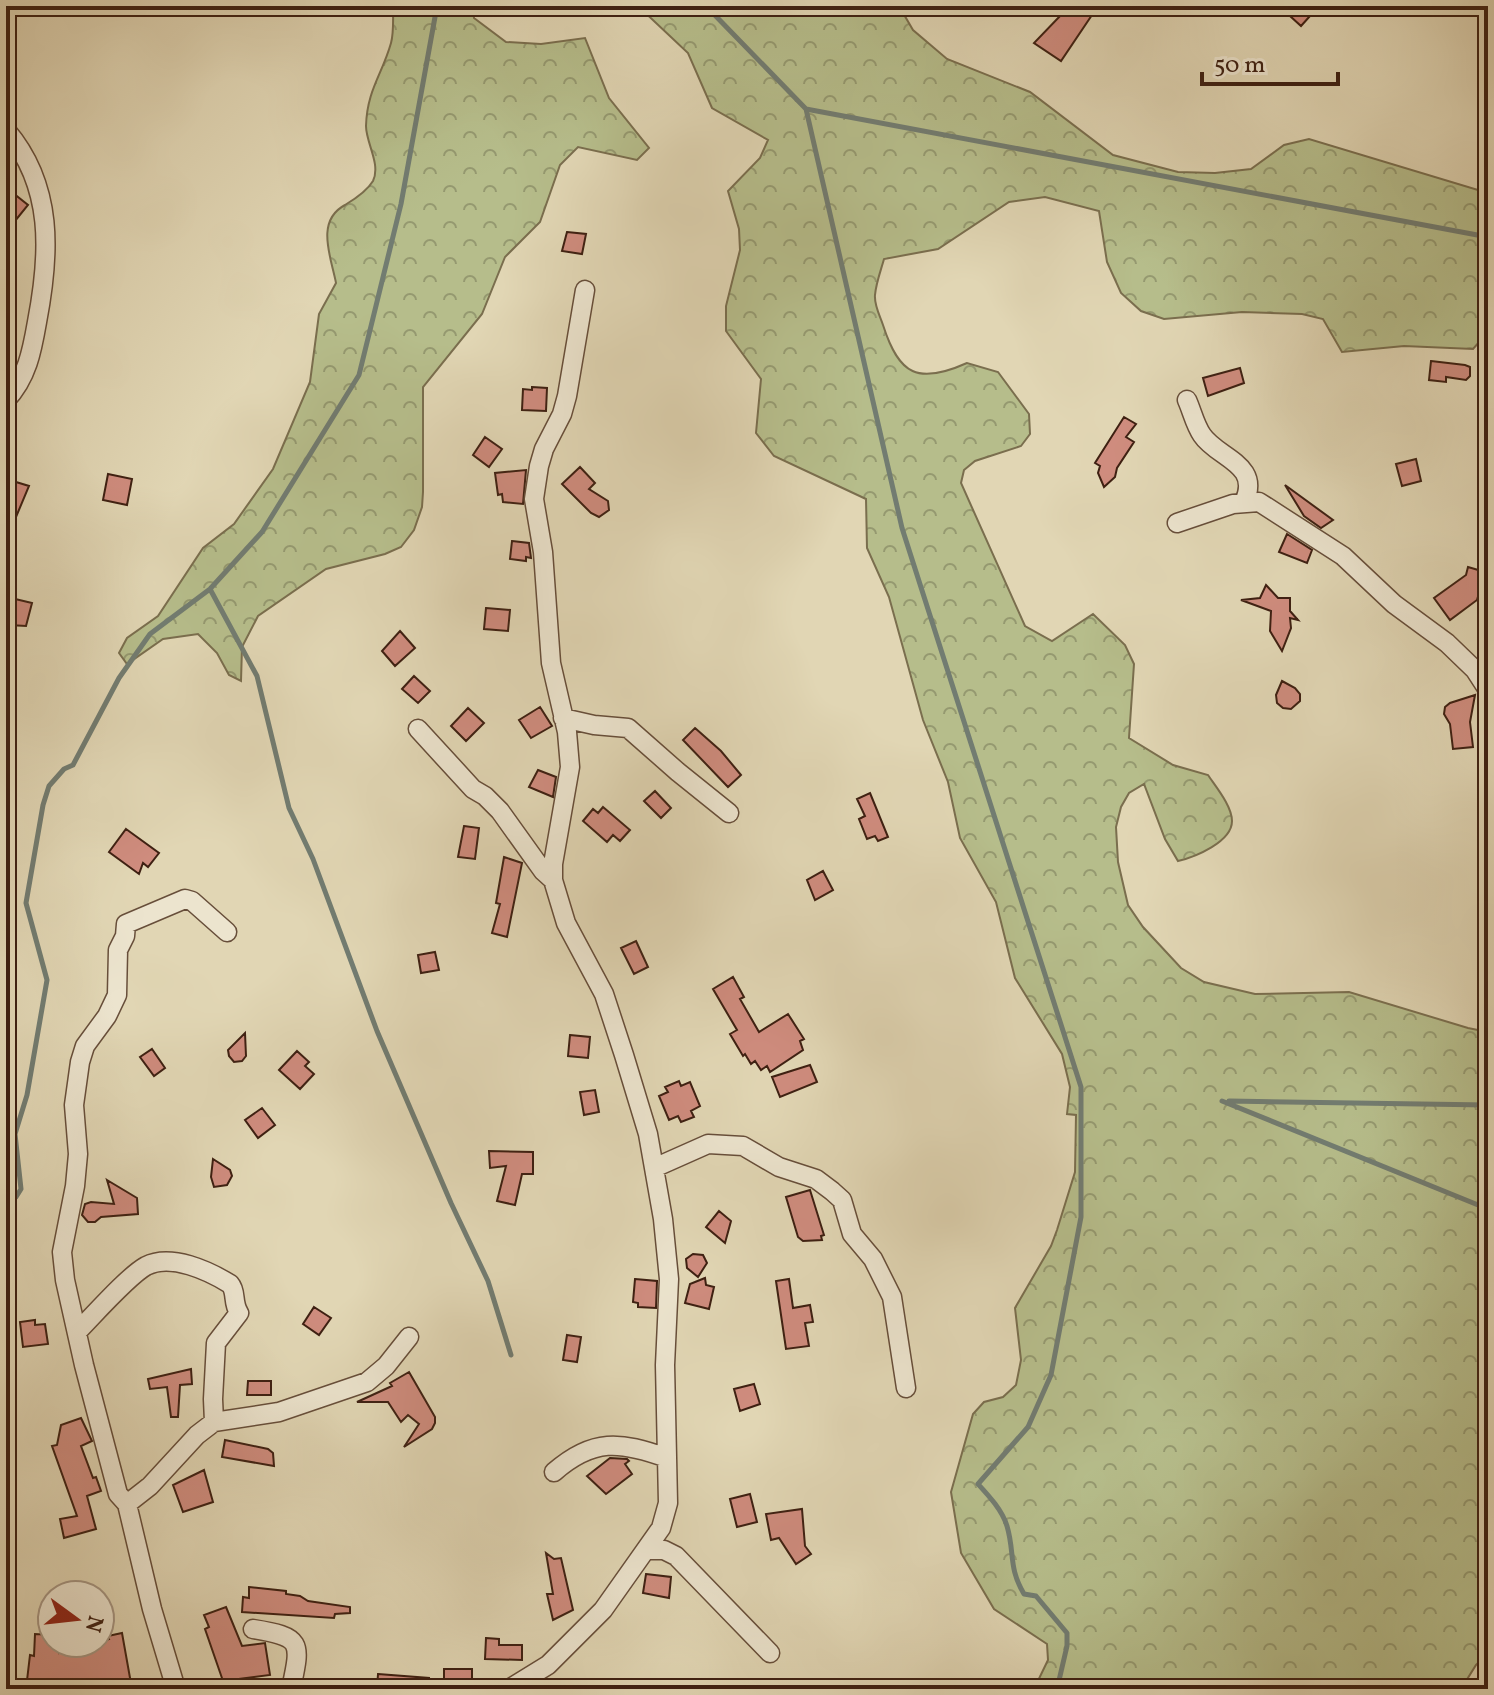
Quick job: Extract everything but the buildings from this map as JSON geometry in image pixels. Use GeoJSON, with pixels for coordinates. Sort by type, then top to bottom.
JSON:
{"type":"FeatureCollection","features":[{"type":"Feature","properties":{"kind":"street"},"geometry":{"type":"LineString","coordinates":[[6,130],[29,165],[45,215],[48,242],[31,355],[25,374],[6,400]]}},
{"type":"Feature","properties":{"kind":"street"},"geometry":{"type":"LineString","coordinates":[[509,1689],[548,1665],[603,1610],[661,1528],[668,1503],[665,1365],[669,1279],[663,1219],[648,1134],[604,994],[566,923],[553,880],[570,767],[551,663],[543,552],[534,499],[544,449],[562,414],[567,396],[585,290]]}},
{"type":"Feature","properties":{"kind":"street"},"geometry":{"type":"LineString","coordinates":[[1187,400],[1202,435],[1245,472],[1248,494],[1244,502]]}},
{"type":"Feature","properties":{"kind":"street"},"geometry":{"type":"LineString","coordinates":[[1177,523],[1244,502],[1259,502],[1343,556],[1394,604],[1447,643],[1475,670],[1488,690]]}},
{"type":"Feature","properties":{"kind":"street"},"geometry":{"type":"LineString","coordinates":[[563,718],[628,728],[729,813]]}},
{"type":"Feature","properties":{"kind":"street"},"geometry":{"type":"LineString","coordinates":[[418,729],[473,789],[500,811],[543,871],[553,880]]}},
{"type":"Feature","properties":{"kind":"street"},"geometry":{"type":"LineString","coordinates":[[176,1689],[152,1609],[127,1504],[118,1494],[77,1332],[62,1252],[75,1186],[78,1154],[74,1105],[85,1046],[107,1016],[117,995],[118,950],[125,936],[126,924],[172,904],[190,900],[227,932]]}},
{"type":"Feature","properties":{"kind":"street"},"geometry":{"type":"LineString","coordinates":[[654,1168],[708,1144],[743,1146],[779,1167],[816,1179],[832,1191],[842,1200],[852,1234],[873,1259],[892,1297],[906,1388]]}},
{"type":"Feature","properties":{"kind":"street"},"geometry":{"type":"LineString","coordinates":[[77,1332],[147,1265],[166,1262],[188,1265],[230,1284],[234,1292],[233,1303],[239,1313],[216,1343],[214,1422]]}},
{"type":"Feature","properties":{"kind":"street"},"geometry":{"type":"LineString","coordinates":[[127,1504],[150,1486],[197,1435],[214,1422],[279,1412],[367,1382],[386,1366],[409,1337]]}},
{"type":"Feature","properties":{"kind":"street"},"geometry":{"type":"LineString","coordinates":[[554,1472],[596,1446],[609,1444],[638,1448],[667,1458]]}},
{"type":"Feature","properties":{"kind":"street"},"geometry":{"type":"LineString","coordinates":[[646,1550],[664,1550],[676,1556],[770,1653]]}},
{"type":"Feature","properties":{"kind":"street"},"geometry":{"type":"LineString","coordinates":[[253,1629],[282,1633],[294,1642],[296,1663],[291,1689]]}},
{"type":"Feature","properties":{"kind":"green space"},"geometry":{"type":"Polygon","coordinates":[[[393,6],[473,6],[474,18],[506,42],[541,44],[585,38],[609,98],[649,148],[637,160],[578,147],[560,165],[540,222],[505,257],[482,314],[423,387],[422,507],[414,530],[401,547],[326,569],[258,616],[242,647],[241,681],[229,675],[217,653],[198,634],[163,639],[127,664],[119,653],[127,638],[158,616],[203,548],[234,524],[273,469],[310,382],[319,314],[336,283],[327,240],[330,220],[368,188],[375,174],[366,126],[367,113],[391,43],[393,6]]]}},
{"type":"Feature","properties":{"kind":"green space"},"geometry":{"type":"Polygon","coordinates":[[[638,6],[899,6],[913,30],[947,59],[1030,92],[1113,155],[1178,172],[1215,173],[1251,169],[1284,145],[1309,139],[1488,193],[1488,332],[1473,349],[1404,346],[1342,352],[1323,319],[1302,314],[1242,312],[1164,319],[1141,311],[1121,293],[1107,262],[1099,211],[1045,197],[1009,202],[938,249],[884,259],[875,295],[876,307],[889,342],[904,365],[923,374],[950,370],[967,363],[998,372],[1029,414],[1030,434],[1021,446],[975,461],[964,470],[961,483],[1025,626],[1052,641],[1093,614],[1125,645],[1134,664],[1129,738],[1173,765],[1208,775],[1229,809],[1232,821],[1226,836],[1203,852],[1178,861],[1165,839],[1144,784],[1129,793],[1121,807],[1116,827],[1118,862],[1128,905],[1143,927],[1181,968],[1204,982],[1255,994],[1349,992],[1488,1032],[1488,1654],[1476,1665],[1461,1689],[1034,1689],[1048,1660],[1047,1644],[994,1609],[961,1553],[951,1492],[973,1414],[984,1402],[1003,1397],[1016,1385],[1021,1360],[1015,1308],[1057,1230],[1075,1172],[1076,1115],[1067,1114],[1070,1087],[1062,1054],[1015,978],[996,902],[960,838],[948,782],[923,720],[889,597],[867,548],[866,499],[774,456],[756,433],[761,379],[726,331],[726,306],[740,250],[739,229],[728,191],[760,158],[768,140],[712,108],[688,53],[638,6]]]}},
{"type":"Feature","properties":{"kind":"waterway"},"geometry":{"type":"LineString","coordinates":[[6,1204],[21,1189],[15,1134],[27,1095],[47,980],[26,903],[49,786],[64,769],[73,765],[119,678],[150,634],[210,589],[262,532],[359,375],[401,204],[437,6]]}},
{"type":"Feature","properties":{"kind":"waterway"},"geometry":{"type":"LineString","coordinates":[[706,6],[806,109],[902,528],[1081,1087],[1081,1217],[1051,1375],[1028,1427],[978,1484],[1005,1520],[1016,1576],[1024,1594],[1036,1596],[1067,1633],[1057,1689]]}},
{"type":"Feature","properties":{"kind":"waterway"},"geometry":{"type":"LineString","coordinates":[[806,109],[1488,237]]}},
{"type":"Feature","properties":{"kind":"waterway"},"geometry":{"type":"LineString","coordinates":[[210,589],[257,676],[289,808],[313,859],[377,1031],[488,1281],[511,1355]]}},
{"type":"Feature","properties":{"kind":"waterway"},"geometry":{"type":"LineString","coordinates":[[1222,1101],[1488,1209]]}},
{"type":"Feature","properties":{"kind":"waterway"},"geometry":{"type":"LineString","coordinates":[[1229,1101],[1488,1105]]}},
{"type":"Feature","properties":{"kind":"waterway"},"geometry":{"type":"LineString","coordinates":[[6,1215],[9,1230],[6,1255]]}}]}
